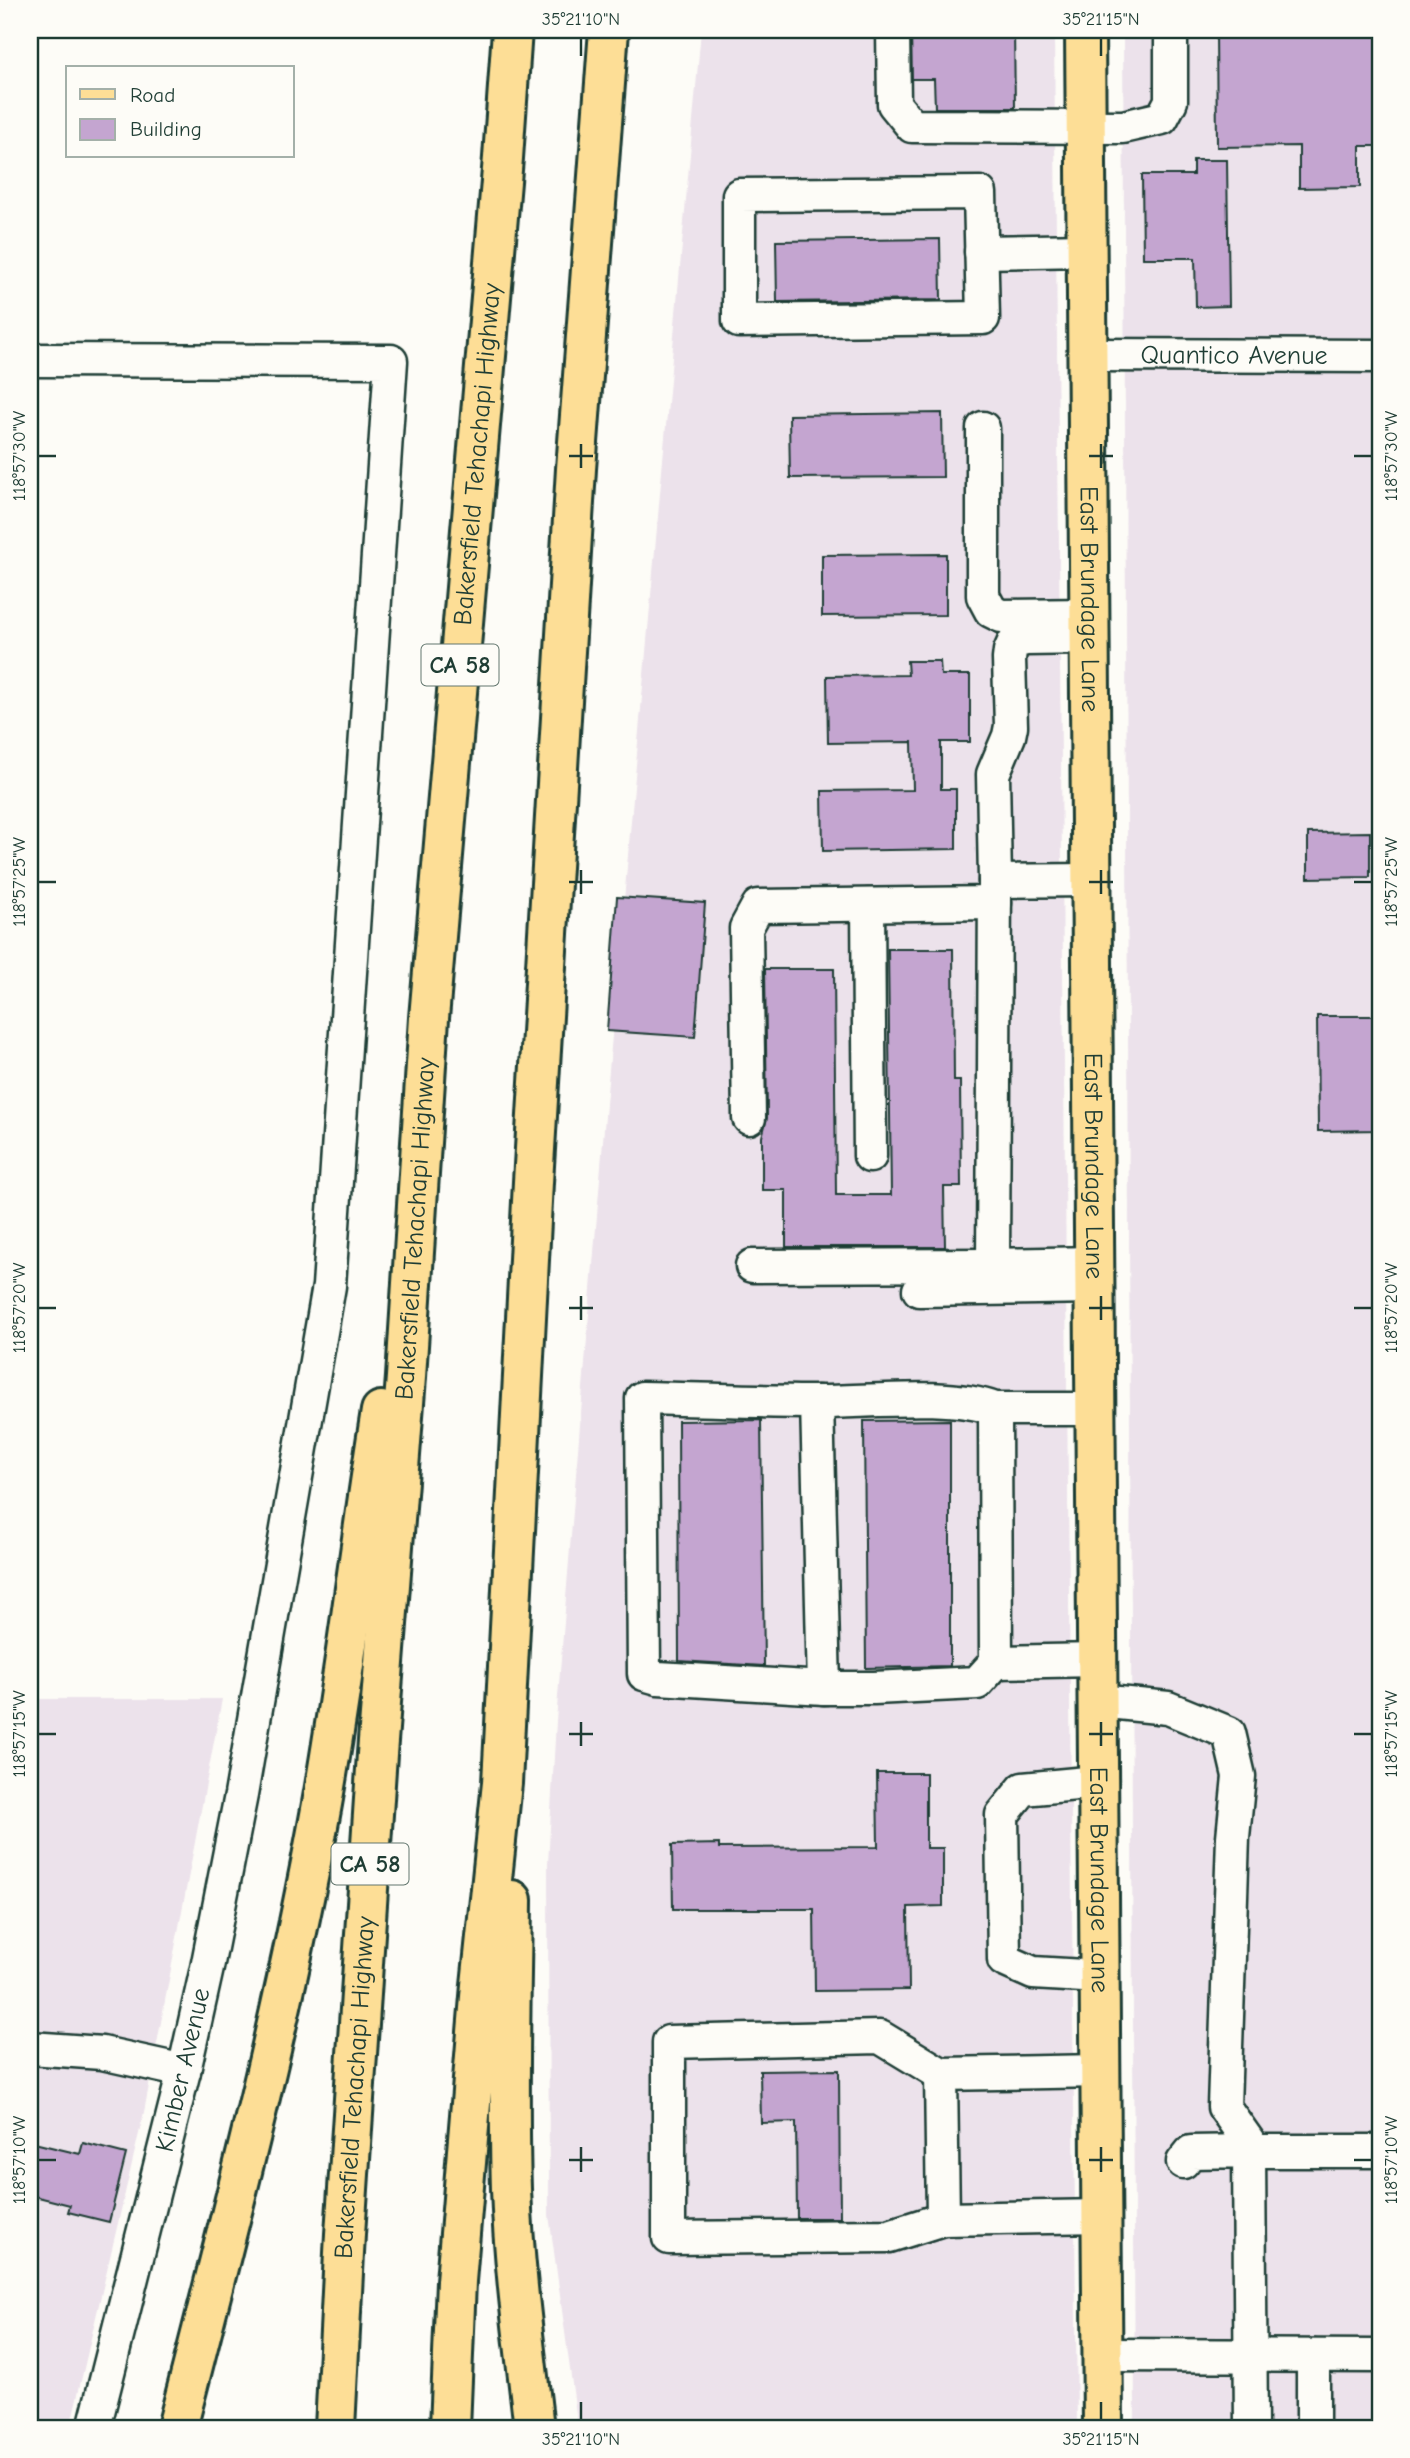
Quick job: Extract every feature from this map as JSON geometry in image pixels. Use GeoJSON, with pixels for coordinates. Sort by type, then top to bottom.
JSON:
{"type":"FeatureCollection","features":[{"type":"Feature","properties":{"kind":"main road","name":"Bakersfield Tehachapi Highway"},"geometry":{"type":"LineString","coordinates":[[335,2428],[375,1781],[429,1018],[512,30]]}},
{"type":"Feature","properties":{"kind":"main road"},"geometry":{"type":"LineString","coordinates":[[450,2428],[456,2280],[481,1985],[502,1783],[532,1196],[573,510],[609,30]]}},
{"type":"Feature","properties":{"kind":"main road","name":"East Brundage Lane"},"geometry":{"type":"LineString","coordinates":[[1085,30],[1103,2428]]}},
{"type":"Feature","properties":{"kind":"main road"},"geometry":{"type":"LineString","coordinates":[[177,2428],[243,2170],[287,1978],[322,1802],[383,1399],[411,1301]]}},
{"type":"Feature","properties":{"kind":"main road"},"geometry":{"type":"LineString","coordinates":[[502,1783],[512,1887],[509,2082],[511,2191],[519,2296],[534,2428]]}},
{"type":"Feature","properties":{"kind":"street"},"geometry":{"type":"LineString","coordinates":[[893,30],[894,104],[912,126],[1123,127],[1162,118],[1171,101],[1171,30]]}},
{"type":"Feature","properties":{"kind":"street"},"geometry":{"type":"LineString","coordinates":[[980,192],[981,252],[983,318],[738,321],[739,195],[980,192]]}},
{"type":"Feature","properties":{"kind":"street"},"geometry":{"type":"LineString","coordinates":[[981,252],[1086,250]]}},
{"type":"Feature","properties":{"kind":"street","name":"Quantico Avenue"},"geometry":{"type":"LineString","coordinates":[[1087,355],[1380,356]]}},
{"type":"Feature","properties":{"kind":"street","name":"Kimber Avenue"},"geometry":{"type":"LineString","coordinates":[[30,360],[391,361],[329,1286],[256,1708],[207,1968],[184,2071],[94,2428]]}},
{"type":"Feature","properties":{"kind":"street"},"geometry":{"type":"LineString","coordinates":[[983,428],[983,596],[991,611],[1001,616],[1089,627]]}},
{"type":"Feature","properties":{"kind":"street"},"geometry":{"type":"LineString","coordinates":[[993,1265],[993,774],[1011,726],[1010,651],[1014,642],[1089,627]]}},
{"type":"Feature","properties":{"kind":"street"},"geometry":{"type":"LineString","coordinates":[[749,1118],[746,928],[758,906],[868,905],[1091,880]]}},
{"type":"Feature","properties":{"kind":"street"},"geometry":{"type":"LineString","coordinates":[[868,905],[870,1156]]}},
{"type":"Feature","properties":{"kind":"street"},"geometry":{"type":"LineString","coordinates":[[752,1266],[993,1265],[1094,1275]]}},
{"type":"Feature","properties":{"kind":"street"},"geometry":{"type":"LineString","coordinates":[[919,1290],[1094,1275]]}},
{"type":"Feature","properties":{"kind":"street"},"geometry":{"type":"LineString","coordinates":[[995,1409],[996,1662],[977,1683],[824,1688],[658,1678],[644,1674],[642,1398],[817,1402],[943,1400],[983,1404],[995,1409],[1095,1409]]}},
{"type":"Feature","properties":{"kind":"street"},"geometry":{"type":"LineString","coordinates":[[817,1402],[824,1688]]}},
{"type":"Feature","properties":{"kind":"street"},"geometry":{"type":"LineString","coordinates":[[996,1662],[1097,1660]]}},
{"type":"Feature","properties":{"kind":"street"},"geometry":{"type":"LineString","coordinates":[[1098,1701],[1168,1708],[1229,1733],[1239,1776],[1233,1837],[1224,2107],[1252,2151],[1251,2428]]}},
{"type":"Feature","properties":{"kind":"street"},"geometry":{"type":"LineString","coordinates":[[1098,1782],[1023,1789],[1002,1815],[1004,1960],[1033,1973],[1100,1977]]}},
{"type":"Feature","properties":{"kind":"street"},"geometry":{"type":"LineString","coordinates":[[1101,2071],[942,2074],[880,2037],[668,2042],[668,2238],[889,2236],[943,2220],[1102,2216]]}},
{"type":"Feature","properties":{"kind":"street"},"geometry":{"type":"LineString","coordinates":[[30,2048],[103,2053],[184,2071]]}},
{"type":"Feature","properties":{"kind":"street"},"geometry":{"type":"LineString","coordinates":[[942,2074],[943,2220]]}},
{"type":"Feature","properties":{"kind":"street"},"geometry":{"type":"LineString","coordinates":[[1183,2161],[1191,2152],[1380,2151]]}},
{"type":"Feature","properties":{"kind":"street"},"geometry":{"type":"LineString","coordinates":[[1103,2355],[1380,2356]]}},
{"type":"Feature","properties":{"kind":"street"},"geometry":{"type":"LineString","coordinates":[[1313,2356],[1313,2428]]}},
{"type":"Feature","properties":{"kind":"shaded area"},"geometry":{"type":"Polygon","coordinates":[[[701,30],[1054,30],[1077,2428],[578,2428],[549,2215],[548,1864],[556,1721],[606,1104],[701,30]]]}},
{"type":"Feature","properties":{"kind":"shaded area"},"geometry":{"type":"Polygon","coordinates":[[[1123,30],[1380,30],[1380,2428],[1135,2428],[1123,30]]]}},
{"type":"Feature","properties":{"kind":"shaded area"},"geometry":{"type":"Polygon","coordinates":[[[30,1699],[222,1699],[144,2112],[70,2428],[30,2428],[30,1699]]]}},
{"type":"Feature","properties":{"kind":"building"},"geometry":{"type":"Polygon","coordinates":[[[911,30],[1014,30],[1015,108],[935,108],[934,79],[912,79],[911,30]]]}},
{"type":"Feature","properties":{"kind":"building"},"geometry":{"type":"Polygon","coordinates":[[[1216,30],[1380,30],[1380,146],[1360,146],[1360,187],[1299,188],[1299,146],[1217,147],[1216,30]]]}},
{"type":"Feature","properties":{"kind":"building"},"geometry":{"type":"Polygon","coordinates":[[[1193,160],[1227,160],[1229,306],[1196,307],[1195,258],[1143,258],[1142,175],[1193,175],[1193,160]]]}},
{"type":"Feature","properties":{"kind":"building"},"geometry":{"type":"Polygon","coordinates":[[[940,239],[941,300],[777,302],[776,241],[940,239]]]}},
{"type":"Feature","properties":{"kind":"building"},"geometry":{"type":"Polygon","coordinates":[[[942,413],[943,477],[790,478],[789,415],[942,413]]]}},
{"type":"Feature","properties":{"kind":"building"},"geometry":{"type":"Polygon","coordinates":[[[946,554],[946,615],[822,616],[822,555],[946,554]]]}},
{"type":"Feature","properties":{"kind":"building"},"geometry":{"type":"Polygon","coordinates":[[[907,661],[940,661],[941,675],[970,675],[970,742],[941,742],[941,789],[956,789],[956,849],[823,851],[822,791],[913,790],[912,742],[828,743],[827,676],[908,675],[907,661]]]}},
{"type":"Feature","properties":{"kind":"building"},"geometry":{"type":"Polygon","coordinates":[[[1370,832],[1370,877],[1308,878],[1308,833],[1370,832]]]}},
{"type":"Feature","properties":{"kind":"building"},"geometry":{"type":"Polygon","coordinates":[[[617,897],[705,903],[695,1037],[607,1031],[617,897]]]}},
{"type":"Feature","properties":{"kind":"building"},"geometry":{"type":"Polygon","coordinates":[[[888,949],[953,949],[954,1081],[960,1081],[961,1187],[944,1187],[945,1247],[786,1247],[786,1190],[762,1190],[762,1137],[767,1118],[765,969],[834,969],[836,1195],[891,1195],[888,949]]]}},
{"type":"Feature","properties":{"kind":"building"},"geometry":{"type":"Polygon","coordinates":[[[1317,1016],[1380,1016],[1380,1130],[1318,1131],[1317,1016]]]}},
{"type":"Feature","properties":{"kind":"building"},"geometry":{"type":"Polygon","coordinates":[[[761,1420],[764,1666],[679,1661],[678,1421],[761,1420]]]}},
{"type":"Feature","properties":{"kind":"building"},"geometry":{"type":"Polygon","coordinates":[[[950,1420],[950,1666],[866,1668],[864,1421],[950,1420]]]}},
{"type":"Feature","properties":{"kind":"building"},"geometry":{"type":"Polygon","coordinates":[[[877,1773],[926,1773],[926,1848],[943,1848],[943,1906],[908,1907],[909,1990],[815,1991],[814,1909],[673,1909],[672,1845],[719,1844],[719,1848],[878,1847],[877,1773]]]}},
{"type":"Feature","properties":{"kind":"building"},"geometry":{"type":"Polygon","coordinates":[[[839,2070],[840,2218],[797,2218],[796,2122],[761,2123],[760,2071],[839,2070]]]}},
{"type":"Feature","properties":{"kind":"building"},"geometry":{"type":"Polygon","coordinates":[[[30,2142],[80,2154],[83,2143],[126,2154],[109,2222],[68,2212],[70,2205],[30,2195],[30,2142]]]}}]}
